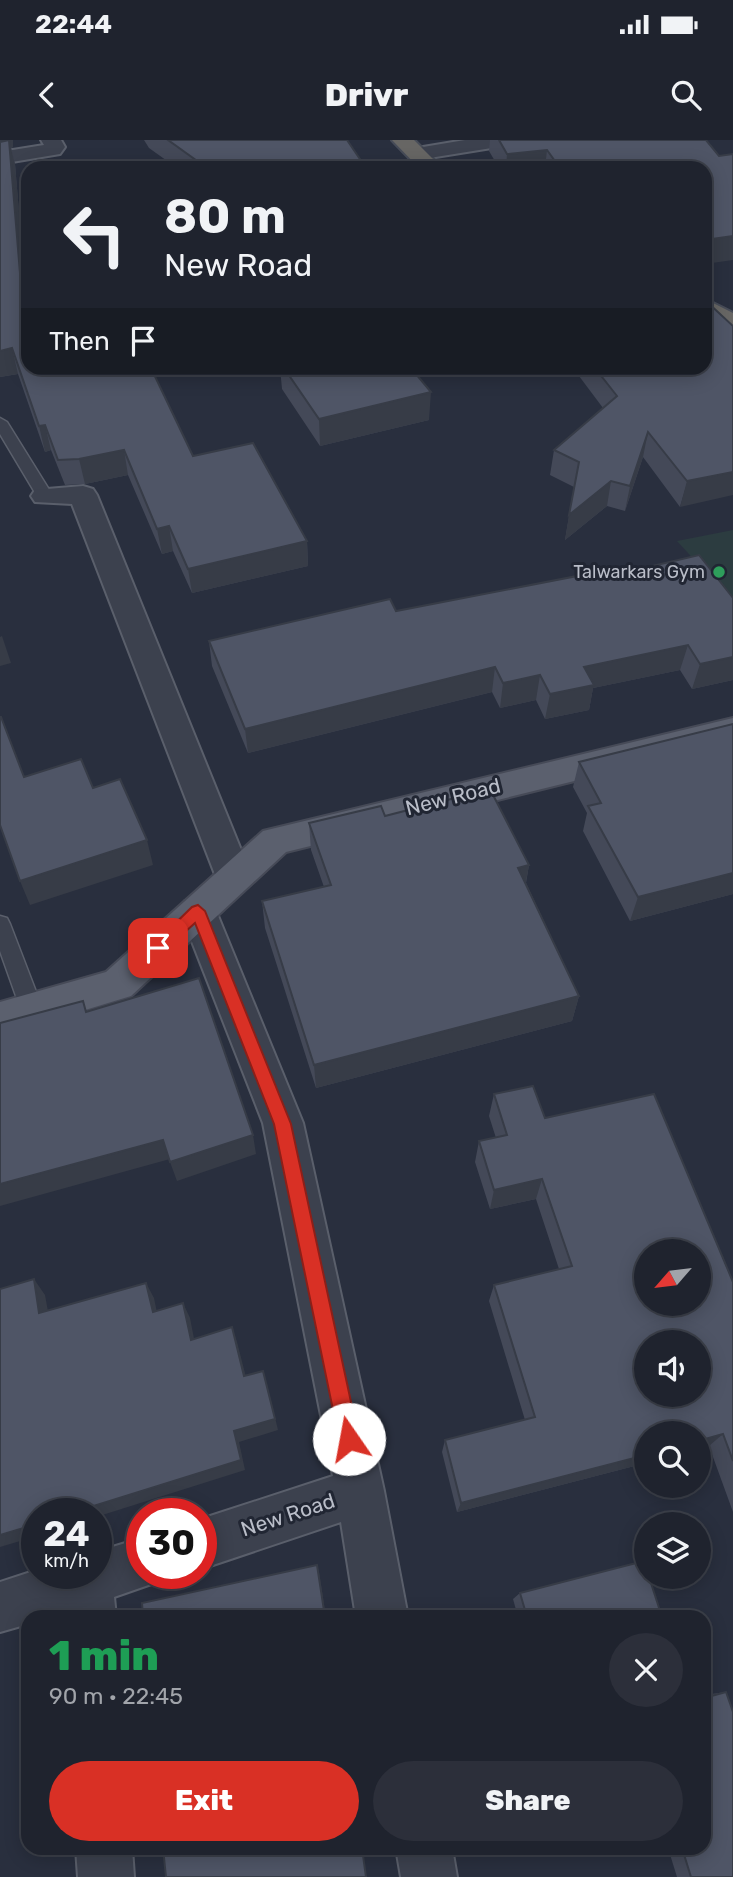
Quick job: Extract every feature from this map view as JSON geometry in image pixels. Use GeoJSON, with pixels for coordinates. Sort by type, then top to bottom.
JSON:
{"type":"FeatureCollection","features":[{"type":"Feature","properties":{"kind":"highway"},"geometry":{"type":"LineString","coordinates":[[712,310],[733,323]]}},
{"type":"Feature","properties":{"kind":"main road","name":"New Road"},"geometry":{"type":"LineString","coordinates":[[16,1014],[118,985],[275,841],[733,730]]}},
{"type":"Feature","properties":{"kind":"street"},"geometry":{"type":"LineString","coordinates":[[0,158],[53,150],[55,147],[51,140]]}},
{"type":"Feature","properties":{"kind":"street"},"geometry":{"type":"LineString","coordinates":[[417,154],[504,140]]}},
{"type":"Feature","properties":{"kind":"street"},"geometry":{"type":"LineString","coordinates":[[45,496],[83,495],[234,877]]}},
{"type":"Feature","properties":{"kind":"street","name":"New Road"},"geometry":{"type":"LineString","coordinates":[[198,911],[283,1124],[360,1491],[217,1539]]}},
{"type":"Feature","properties":{"kind":"street"},"geometry":{"type":"LineString","coordinates":[[360,1491],[381,1610]]}},
{"type":"Feature","properties":{"kind":"street"},"geometry":{"type":"LineString","coordinates":[[0,1606],[89,1599],[126,1574]]}},
{"type":"Feature","properties":{"kind":"street"},"geometry":{"type":"LineString","coordinates":[[104,1855],[106,1877]]}},
{"type":"Feature","properties":{"kind":"street"},"geometry":{"type":"LineString","coordinates":[[425,1855],[429,1877]]}},
{"type":"Feature","properties":{"kind":"lane"},"geometry":{"type":"LineString","coordinates":[[0,422],[45,496]]}},
{"type":"Feature","properties":{"kind":"lane"},"geometry":{"type":"LineString","coordinates":[[0,924],[16,1014]]}},
{"type":"Feature","properties":{"kind":"shaded area","name":"Talwarkars Gym"},"geometry":{"type":"Polygon","coordinates":[[[733,530],[733,602],[677,541],[733,530]]]}},
{"type":"Feature","properties":{"kind":"building"},"geometry":{"type":"Polygon","coordinates":[[[9,140],[21,285],[21,374],[12,348],[0,351],[0,142],[9,140]]]}},
{"type":"Feature","properties":{"kind":"building"},"geometry":{"type":"Polygon","coordinates":[[[168,140],[347,140],[361,161],[197,161],[168,140]]]}},
{"type":"Feature","properties":{"kind":"building"},"geometry":{"type":"Polygon","coordinates":[[[499,140],[706,140],[719,156],[733,154],[733,236],[712,239],[712,161],[555,161],[547,150],[507,154],[499,140]]]}},
{"type":"Feature","properties":{"kind":"building"},"geometry":{"type":"Polygon","coordinates":[[[712,306],[733,326],[733,472],[687,481],[648,432],[630,486],[611,481],[569,515],[579,462],[554,450],[617,396],[600,375],[712,375],[712,306]]]}},
{"type":"Feature","properties":{"kind":"building"},"geometry":{"type":"Polygon","coordinates":[[[21,375],[154,375],[193,456],[253,443],[307,541],[188,569],[169,526],[157,529],[124,450],[79,459],[58,460],[45,425],[39,426],[21,375]]]}},
{"type":"Feature","properties":{"kind":"building"},"geometry":{"type":"Polygon","coordinates":[[[289,375],[417,375],[431,392],[319,419],[289,375]]]}},
{"type":"Feature","properties":{"kind":"building"},"geometry":{"type":"Polygon","coordinates":[[[699,555],[733,598],[733,657],[700,664],[688,645],[584,667],[594,685],[550,694],[540,675],[503,683],[495,667],[245,729],[209,641],[390,599],[396,611],[598,572],[601,578],[699,555]]]}},
{"type":"Feature","properties":{"kind":"building"},"geometry":{"type":"Polygon","coordinates":[[[0,717],[24,777],[81,759],[93,788],[120,779],[147,840],[20,881],[0,825],[0,717]]]}},
{"type":"Feature","properties":{"kind":"building"},"geometry":{"type":"Polygon","coordinates":[[[733,724],[733,873],[638,897],[588,806],[601,803],[579,762],[733,724]]]}},
{"type":"Feature","properties":{"kind":"building"},"geometry":{"type":"Polygon","coordinates":[[[490,789],[529,865],[518,868],[579,996],[314,1065],[262,901],[331,885],[309,823],[381,806],[385,816],[490,789]]]}},
{"type":"Feature","properties":{"kind":"building"},"geometry":{"type":"Polygon","coordinates":[[[199,978],[253,1135],[170,1162],[163,1140],[0,1184],[0,1023],[83,1001],[86,1012],[199,978]]]}},
{"type":"Feature","properties":{"kind":"building"},"geometry":{"type":"Polygon","coordinates":[[[533,1086],[545,1118],[654,1094],[733,1282],[733,1461],[723,1434],[711,1437],[711,1421],[634,1421],[634,1458],[461,1503],[445,1440],[535,1417],[494,1285],[572,1266],[542,1179],[494,1190],[479,1141],[507,1135],[494,1094],[533,1086]]]}},
{"type":"Feature","properties":{"kind":"building"},"geometry":{"type":"Polygon","coordinates":[[[34,1279],[39,1313],[146,1283],[153,1312],[183,1303],[191,1340],[232,1327],[244,1376],[263,1371],[275,1419],[234,1431],[241,1460],[112,1500],[112,1498],[21,1498],[21,1529],[0,1535],[0,1289],[34,1279]]]}},
{"type":"Feature","properties":{"kind":"building"},"geometry":{"type":"Polygon","coordinates":[[[634,1564],[634,1589],[653,1589],[660,1610],[525,1610],[520,1593],[634,1564]]]}},
{"type":"Feature","properties":{"kind":"building"},"geometry":{"type":"Polygon","coordinates":[[[317,1565],[324,1610],[142,1610],[142,1603],[217,1589],[217,1587],[317,1565]]]}},
{"type":"Feature","properties":{"kind":"building"},"geometry":{"type":"Polygon","coordinates":[[[726,1692],[733,1712],[733,1877],[691,1877],[684,1855],[711,1855],[711,1696],[726,1692]]]}},
{"type":"Feature","properties":{"kind":"building"},"geometry":{"type":"Polygon","coordinates":[[[164,1855],[363,1855],[366,1877],[166,1877],[164,1855]]]}},
{"type":"Feature","properties":{"kind":"place","name":"Talwarkars Gym"},"geometry":{"type":"Point","coordinates":[719,572]}},
{"type":"Feature","properties":{"kind":"route"},"geometry":{"type":"LineString","coordinates":[[158,948],[198,911],[283,1124],[349,1439]]}}]}
